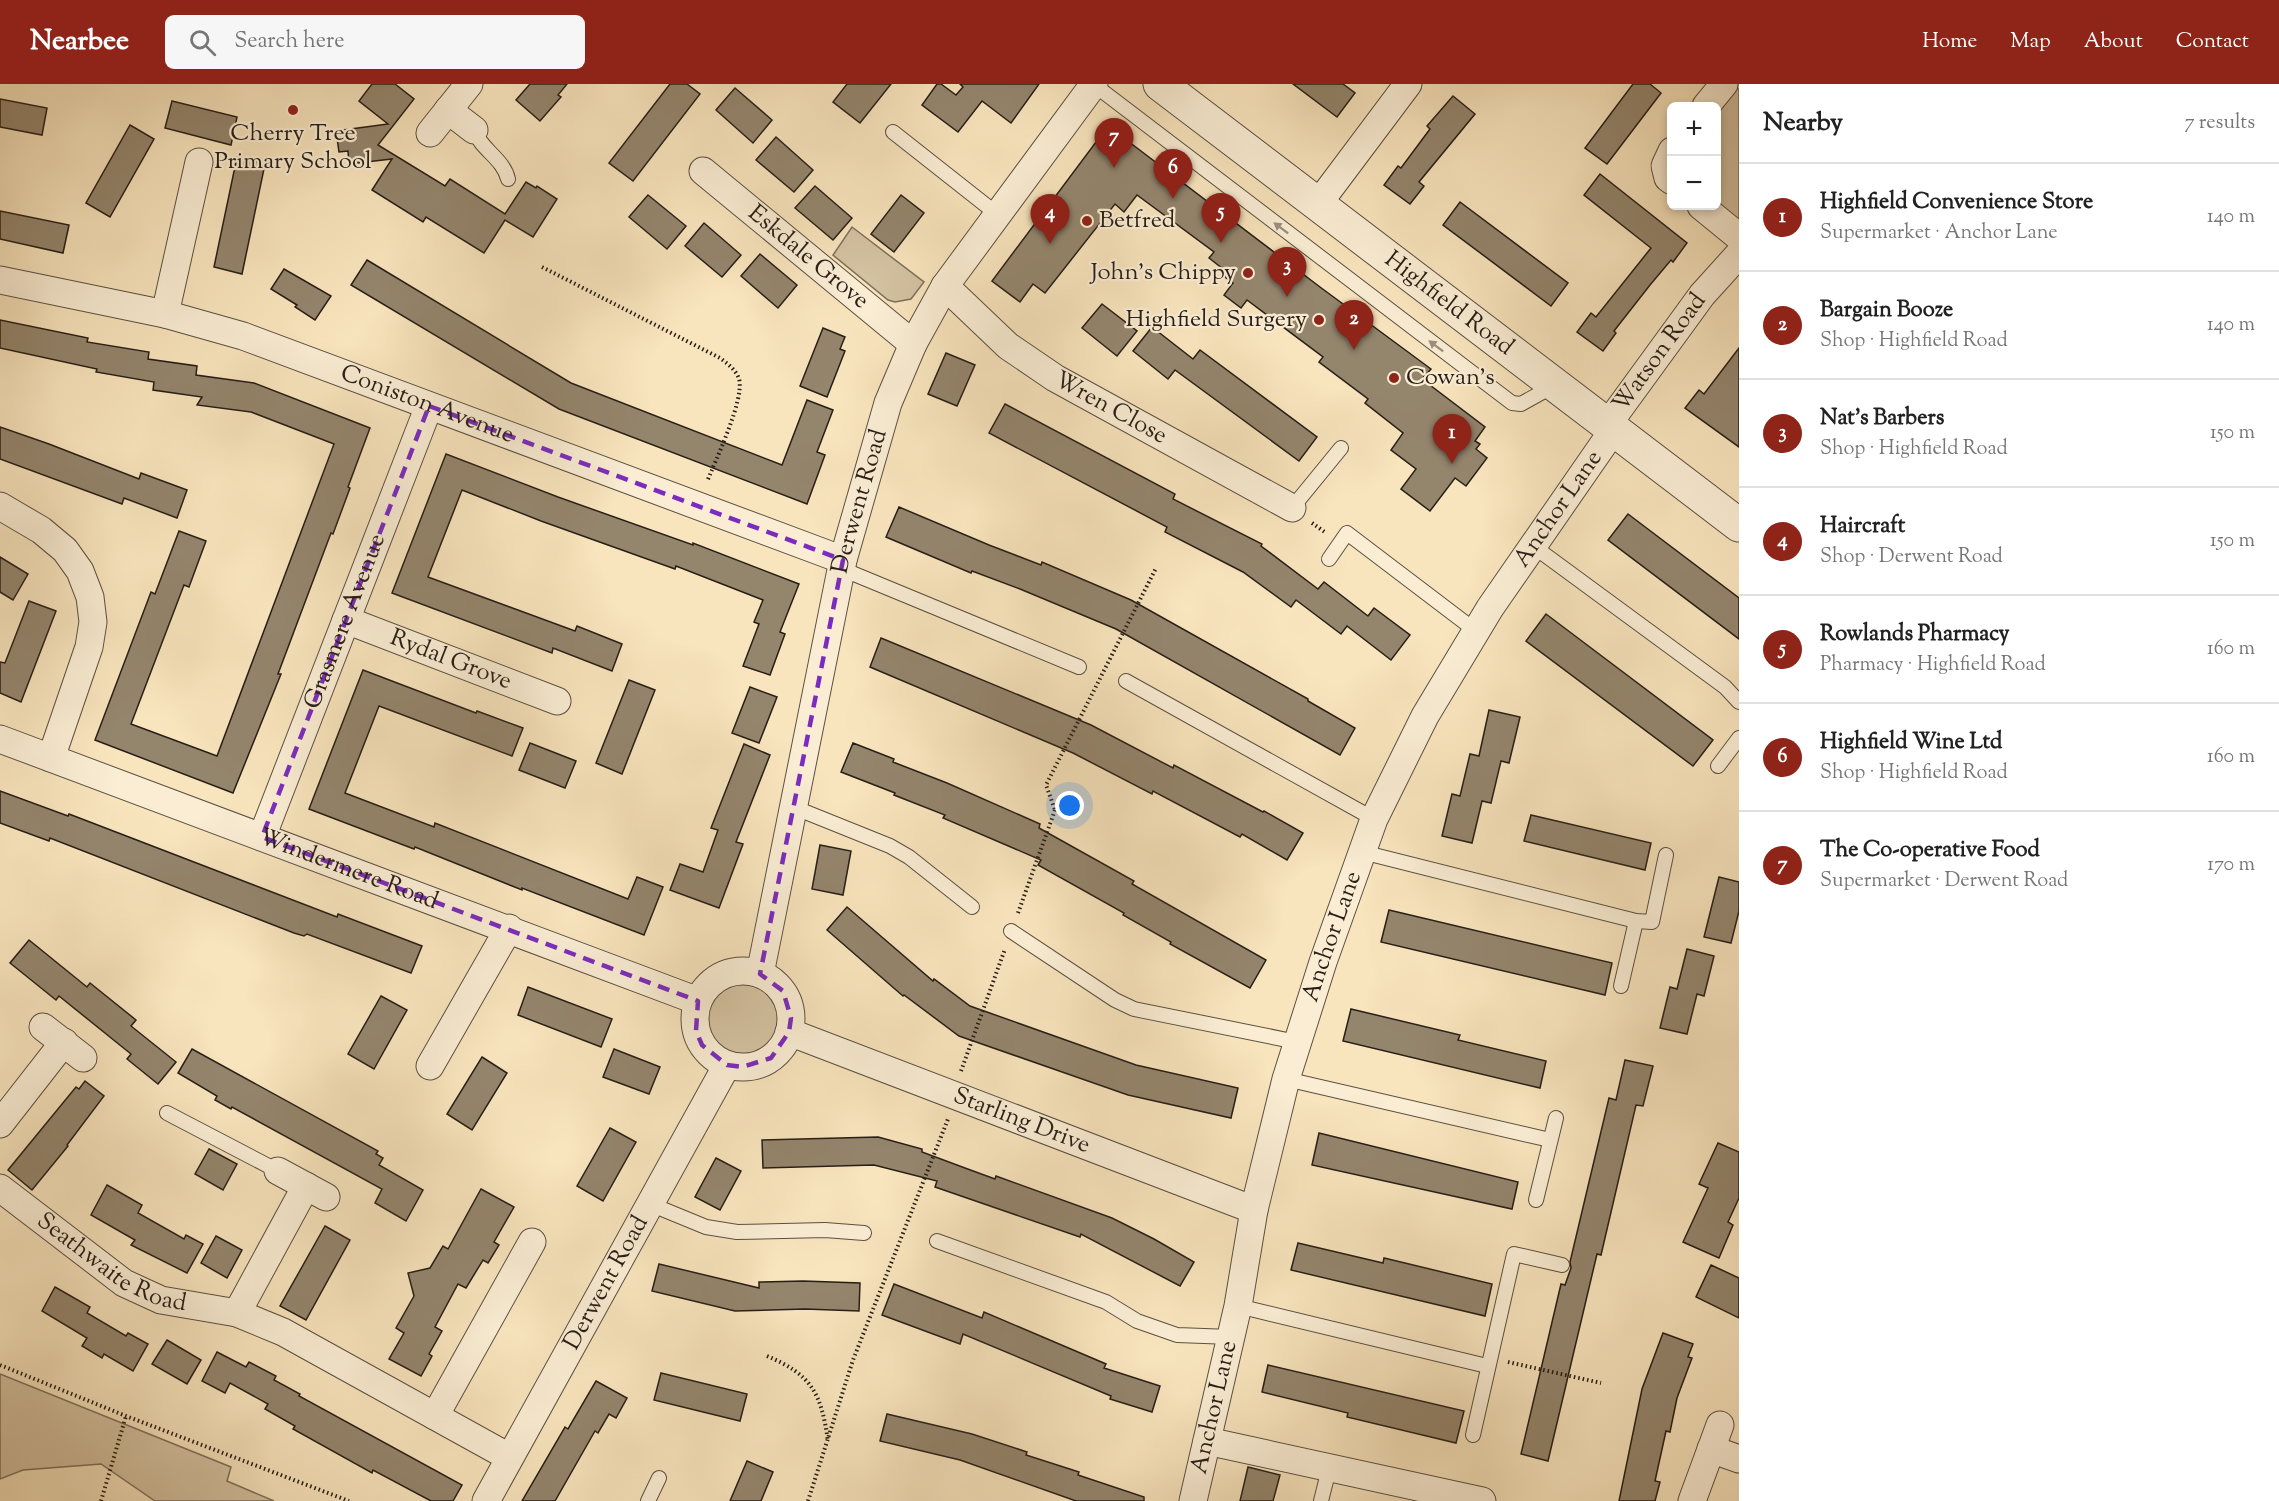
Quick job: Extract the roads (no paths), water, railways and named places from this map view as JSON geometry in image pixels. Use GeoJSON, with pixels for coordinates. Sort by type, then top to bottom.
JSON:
{"type":"FeatureCollection","features":[{"type":"Feature","properties":{"kind":"street"},"geometry":{"type":"LineString","coordinates":[[430,133],[469,84]]}},
{"type":"Feature","properties":{"kind":"street","name":"Derwent Road"},"geometry":{"type":"LineString","coordinates":[[760,974],[842,565],[888,403],[913,344],[945,286],[1094,84]]}},
{"type":"Feature","properties":{"kind":"street","name":"Highfield Road"},"geometry":{"type":"LineString","coordinates":[[1160,84],[1739,525]]}},
{"type":"Feature","properties":{"kind":"street"},"geometry":{"type":"LineString","coordinates":[[1318,204],[1408,84]]}},
{"type":"Feature","properties":{"kind":"street"},"geometry":{"type":"LineString","coordinates":[[1709,102],[1724,84]]}},
{"type":"Feature","properties":{"kind":"street"},"geometry":{"type":"LineString","coordinates":[[448,110],[474,130]]}},
{"type":"Feature","properties":{"kind":"street"},"geometry":{"type":"LineString","coordinates":[[165,314],[199,162]]}},
{"type":"Feature","properties":{"kind":"street","name":"Eskdale Grove"},"geometry":{"type":"LineString","coordinates":[[703,171],[913,344]]}},
{"type":"Feature","properties":{"kind":"street"},"geometry":{"type":"LineString","coordinates":[[1706,210],[1739,237]]}},
{"type":"Feature","properties":{"kind":"street","name":"Watson Road"},"geometry":{"type":"LineString","coordinates":[[1611,427],[1702,295],[1739,254]]}},
{"type":"Feature","properties":{"kind":"street","name":"Coniston Avenue"},"geometry":{"type":"LineString","coordinates":[[0,280],[165,314],[243,336],[698,506],[842,565]]}},
{"type":"Feature","properties":{"kind":"street","name":"Wren Close"},"geometry":{"type":"LineString","coordinates":[[945,286],[1008,346],[1054,378],[1292,508]]}},
{"type":"Feature","properties":{"kind":"street","name":"Grasmere Avenue"},"geometry":{"type":"LineString","coordinates":[[262,837],[429,406]]}},
{"type":"Feature","properties":{"kind":"street","name":"Anchor Lane"},"geometry":{"type":"LineString","coordinates":[[1193,1501],[1238,1306],[1254,1210],[1286,1079],[1374,819],[1425,716],[1476,631],[1611,427]]}},
{"type":"Feature","properties":{"kind":"street"},"geometry":{"type":"LineString","coordinates":[[0,506],[41,530],[65,550],[80,571],[90,597],[93,622],[89,646],[51,758]]}},
{"type":"Feature","properties":{"kind":"street","name":"Rydal Grove"},"geometry":{"type":"LineString","coordinates":[[346,621],[557,701]]}},
{"type":"Feature","properties":{"kind":"street","name":"Windermere Road"},"geometry":{"type":"LineString","coordinates":[[0,739],[509,928],[698,1001]]}},
{"type":"Feature","properties":{"kind":"street"},"geometry":{"type":"LineString","coordinates":[[430,1065],[509,928]]}},
{"type":"Feature","properties":{"kind":"street"},"geometry":{"type":"LineString","coordinates":[[745,970],[760,974],[783,991],[789,1004],[791,1018],[789,1032],[782,1047],[771,1058],[758,1065],[742,1067],[727,1065],[713,1057],[699,1038],[694,1016],[698,1001],[705,988],[717,978],[730,972],[745,970]]}},
{"type":"Feature","properties":{"kind":"street","name":"Starling Drive"},"geometry":{"type":"LineString","coordinates":[[789,1032],[1254,1210]]}},
{"type":"Feature","properties":{"kind":"street"},"geometry":{"type":"LineString","coordinates":[[0,1124],[63,1042]]}},
{"type":"Feature","properties":{"kind":"street","name":"Derwent Road"},"geometry":{"type":"LineString","coordinates":[[486,1501],[727,1065]]}},
{"type":"Feature","properties":{"kind":"street"},"geometry":{"type":"LineString","coordinates":[[237,1313],[316,1192],[278,1171]]}},
{"type":"Feature","properties":{"kind":"street","name":"Seathwaite Road"},"geometry":{"type":"LineString","coordinates":[[0,1188],[124,1283],[161,1300],[237,1313],[283,1332],[509,1457]]}},
{"type":"Feature","properties":{"kind":"street"},"geometry":{"type":"LineString","coordinates":[[435,1416],[486,1347],[532,1242]]}},
{"type":"Feature","properties":{"kind":"street"},"geometry":{"type":"LineString","coordinates":[[1692,1501],[1716,1437],[1739,1459]]}},
{"type":"Feature","properties":{"kind":"street"},"geometry":{"type":"LineString","coordinates":[[1207,1441],[1482,1501]]}},
{"type":"Feature","properties":{"kind":"lane"},"geometry":{"type":"LineString","coordinates":[[1094,84],[1512,403],[1521,404],[1555,385]]}},
{"type":"Feature","properties":{"kind":"lane"},"geometry":{"type":"LineString","coordinates":[[474,130],[478,142],[506,170],[508,178]]}},
{"type":"Feature","properties":{"kind":"lane"},"geometry":{"type":"LineString","coordinates":[[893,132],[998,214]]}},
{"type":"Feature","properties":{"kind":"lane"},"geometry":{"type":"LineString","coordinates":[[1292,508],[1341,448]]}},
{"type":"Feature","properties":{"kind":"lane"},"geometry":{"type":"LineString","coordinates":[[1329,559],[1347,533],[1476,631]]}},
{"type":"Feature","properties":{"kind":"lane"},"geometry":{"type":"LineString","coordinates":[[1533,546],[1725,687],[1739,702]]}},
{"type":"Feature","properties":{"kind":"lane"},"geometry":{"type":"LineString","coordinates":[[842,565],[1079,667]]}},
{"type":"Feature","properties":{"kind":"lane"},"geometry":{"type":"LineString","coordinates":[[1126,681],[1374,819]]}},
{"type":"Feature","properties":{"kind":"lane"},"geometry":{"type":"LineString","coordinates":[[1718,766],[1739,738]]}},
{"type":"Feature","properties":{"kind":"lane"},"geometry":{"type":"LineString","coordinates":[[793,807],[890,846],[909,856],[972,907]]}},
{"type":"Feature","properties":{"kind":"lane"},"geometry":{"type":"LineString","coordinates":[[1362,852],[1636,921],[1652,922],[1666,855]]}},
{"type":"Feature","properties":{"kind":"lane"},"geometry":{"type":"LineString","coordinates":[[1621,986],[1636,921]]}},
{"type":"Feature","properties":{"kind":"lane"},"geometry":{"type":"LineString","coordinates":[[1011,931],[1115,1000],[1134,1009],[1297,1042]]}},
{"type":"Feature","properties":{"kind":"lane"},"geometry":{"type":"LineString","coordinates":[[1286,1079],[1550,1140]]}},
{"type":"Feature","properties":{"kind":"lane"},"geometry":{"type":"LineString","coordinates":[[167,1113],[278,1171]]}},
{"type":"Feature","properties":{"kind":"lane"},"geometry":{"type":"LineString","coordinates":[[1536,1200],[1556,1118]]}},
{"type":"Feature","properties":{"kind":"lane"},"geometry":{"type":"LineString","coordinates":[[650,1204],[706,1227],[737,1232],[825,1230],[864,1233]]}},
{"type":"Feature","properties":{"kind":"lane"},"geometry":{"type":"LineString","coordinates":[[937,1241],[1106,1302],[1137,1321],[1177,1335],[1231,1337]]}},
{"type":"Feature","properties":{"kind":"lane"},"geometry":{"type":"LineString","coordinates":[[1473,1435],[1514,1254],[1562,1265]]}},
{"type":"Feature","properties":{"kind":"lane"},"geometry":{"type":"LineString","coordinates":[[1238,1306],[1488,1362]]}},
{"type":"Feature","properties":{"kind":"lane"},"geometry":{"type":"LineString","coordinates":[[1321,1501],[1329,1469]]}},
{"type":"Feature","properties":{"kind":"lane"},"geometry":{"type":"LineString","coordinates":[[648,1501],[659,1478]]}},
{"type":"Feature","properties":{"kind":"place","name":"Cherry Tree Primary School"},"geometry":{"type":"Point","coordinates":[293,110]}},
{"type":"Feature","properties":{"kind":"place","name":"The Co-operative Food"},"geometry":{"type":"Point","coordinates":[1114,168]}},
{"type":"Feature","properties":{"kind":"place","name":"Highfield Wine Ltd"},"geometry":{"type":"Point","coordinates":[1173,199]}},
{"type":"Feature","properties":{"kind":"place","name":"Betfred"},"geometry":{"type":"Point","coordinates":[1087,221]}},
{"type":"Feature","properties":{"kind":"place","name":"Rowlands Pharmacy"},"geometry":{"type":"Point","coordinates":[1221,243]}},
{"type":"Feature","properties":{"kind":"place","name":"Haircraft"},"geometry":{"type":"Point","coordinates":[1050,244]}},
{"type":"Feature","properties":{"kind":"place","name":"John's Chippy"},"geometry":{"type":"Point","coordinates":[1248,273]}},
{"type":"Feature","properties":{"kind":"place","name":"Nat's Barbers"},"geometry":{"type":"Point","coordinates":[1287,297]}},
{"type":"Feature","properties":{"kind":"place","name":"Highfield Surgery"},"geometry":{"type":"Point","coordinates":[1319,320]}},
{"type":"Feature","properties":{"kind":"place","name":"Bargain Booze"},"geometry":{"type":"Point","coordinates":[1354,350]}},
{"type":"Feature","properties":{"kind":"place","name":"Cowan's"},"geometry":{"type":"Point","coordinates":[1394,378]}},
{"type":"Feature","properties":{"kind":"place","name":"Highfield Convenience Store"},"geometry":{"type":"Point","coordinates":[1452,464]}}]}
